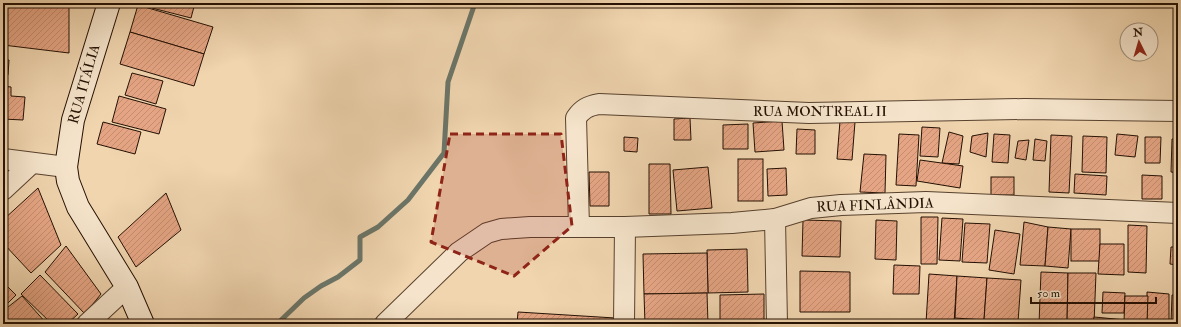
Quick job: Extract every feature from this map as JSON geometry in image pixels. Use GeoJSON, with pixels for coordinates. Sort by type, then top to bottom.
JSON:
{"type":"FeatureCollection","features":[{"type":"Feature","properties":{"kind":"street","name":"RUA ITÁLIA"},"geometry":{"type":"LineString","coordinates":[[66,167],[73,120],[109,3]]}},
{"type":"Feature","properties":{"kind":"street","name":"RUA MONTREAL II"},"geometry":{"type":"LineString","coordinates":[[579,227],[576,118],[582,110],[599,104],[810,113],[1024,109],[1178,111]]}},
{"type":"Feature","properties":{"kind":"street"},"geometry":{"type":"LineString","coordinates":[[3,159],[66,167],[68,181],[78,207],[127,287],[143,324]]}},
{"type":"Feature","properties":{"kind":"street"},"geometry":{"type":"LineString","coordinates":[[3,190],[32,163]]}},
{"type":"Feature","properties":{"kind":"street","name":"RUA FINLÂNDIA"},"geometry":{"type":"LineString","coordinates":[[385,324],[459,252],[487,233],[501,229],[530,227],[732,223],[776,219],[811,208],[841,205],[926,202],[1178,213]]}},
{"type":"Feature","properties":{"kind":"street"},"geometry":{"type":"LineString","coordinates":[[776,219],[777,324]]}},
{"type":"Feature","properties":{"kind":"street"},"geometry":{"type":"LineString","coordinates":[[624,324],[625,226]]}},
{"type":"Feature","properties":{"kind":"street"},"geometry":{"type":"LineString","coordinates":[[86,324],[127,287]]}},
{"type":"Feature","properties":{"kind":"highlighted area"},"geometry":{"type":"Polygon","coordinates":[[[450,134],[561,134],[572,226],[514,276],[431,242],[450,134]]]}},
{"type":"Feature","properties":{"kind":"building"},"geometry":{"type":"Polygon","coordinates":[[[6,3],[69,3],[69,53],[3,45],[6,3]]]}},
{"type":"Feature","properties":{"kind":"building"},"geometry":{"type":"Polygon","coordinates":[[[153,3],[195,3],[191,18],[152,8],[153,3]]]}},
{"type":"Feature","properties":{"kind":"building"},"geometry":{"type":"Polygon","coordinates":[[[138,5],[213,27],[204,54],[130,32],[138,5]]]}},
{"type":"Feature","properties":{"kind":"building"},"geometry":{"type":"Polygon","coordinates":[[[130,32],[204,54],[194,86],[120,64],[130,32]]]}},
{"type":"Feature","properties":{"kind":"building"},"geometry":{"type":"Polygon","coordinates":[[[3,60],[9,60],[8,75],[3,75],[3,60]]]}},
{"type":"Feature","properties":{"kind":"building"},"geometry":{"type":"Polygon","coordinates":[[[132,73],[163,81],[156,104],[125,95],[132,73]]]}},
{"type":"Feature","properties":{"kind":"building"},"geometry":{"type":"Polygon","coordinates":[[[3,86],[11,87],[11,96],[25,97],[23,120],[3,119],[3,86]]]}},
{"type":"Feature","properties":{"kind":"building"},"geometry":{"type":"Polygon","coordinates":[[[119,96],[166,109],[159,134],[112,122],[119,96]]]}},
{"type":"Feature","properties":{"kind":"building"},"geometry":{"type":"Polygon","coordinates":[[[690,118],[691,140],[674,140],[674,119],[690,118]]]}},
{"type":"Feature","properties":{"kind":"building"},"geometry":{"type":"Polygon","coordinates":[[[782,121],[784,150],[755,152],[753,123],[782,121]]]}},
{"type":"Feature","properties":{"kind":"building"},"geometry":{"type":"Polygon","coordinates":[[[840,121],[855,122],[852,160],[837,159],[840,121]]]}},
{"type":"Feature","properties":{"kind":"building"},"geometry":{"type":"Polygon","coordinates":[[[103,122],[141,132],[135,154],[97,144],[103,122]]]}},
{"type":"Feature","properties":{"kind":"building"},"geometry":{"type":"Polygon","coordinates":[[[748,124],[748,149],[723,149],[723,125],[748,124]]]}},
{"type":"Feature","properties":{"kind":"building"},"geometry":{"type":"Polygon","coordinates":[[[922,127],[940,128],[938,157],[920,156],[922,127]]]}},
{"type":"Feature","properties":{"kind":"building"},"geometry":{"type":"Polygon","coordinates":[[[797,129],[815,130],[815,154],[796,154],[797,129]]]}},
{"type":"Feature","properties":{"kind":"building"},"geometry":{"type":"Polygon","coordinates":[[[949,132],[963,136],[959,164],[942,163],[949,132]]]}},
{"type":"Feature","properties":{"kind":"building"},"geometry":{"type":"Polygon","coordinates":[[[988,133],[986,157],[970,152],[972,136],[988,133]]]}},
{"type":"Feature","properties":{"kind":"building"},"geometry":{"type":"Polygon","coordinates":[[[899,134],[919,135],[916,186],[896,185],[899,134]]]}},
{"type":"Feature","properties":{"kind":"building"},"geometry":{"type":"Polygon","coordinates":[[[994,134],[1010,135],[1008,163],[992,162],[994,134]]]}},
{"type":"Feature","properties":{"kind":"building"},"geometry":{"type":"Polygon","coordinates":[[[1117,134],[1138,136],[1135,157],[1115,155],[1117,134]]]}},
{"type":"Feature","properties":{"kind":"building"},"geometry":{"type":"Polygon","coordinates":[[[1051,135],[1072,136],[1069,193],[1049,192],[1051,135]]]}},
{"type":"Feature","properties":{"kind":"building"},"geometry":{"type":"Polygon","coordinates":[[[1083,136],[1107,137],[1106,173],[1082,172],[1083,136]]]}},
{"type":"Feature","properties":{"kind":"building"},"geometry":{"type":"Polygon","coordinates":[[[624,137],[638,138],[637,152],[624,151],[624,137]]]}},
{"type":"Feature","properties":{"kind":"building"},"geometry":{"type":"Polygon","coordinates":[[[1145,137],[1161,137],[1160,163],[1145,163],[1145,137]]]}},
{"type":"Feature","properties":{"kind":"building"},"geometry":{"type":"Polygon","coordinates":[[[1035,139],[1047,141],[1045,161],[1033,160],[1035,139]]]}},
{"type":"Feature","properties":{"kind":"building"},"geometry":{"type":"Polygon","coordinates":[[[1172,139],[1178,139],[1178,173],[1171,172],[1172,139]]]}},
{"type":"Feature","properties":{"kind":"building"},"geometry":{"type":"Polygon","coordinates":[[[1029,140],[1026,160],[1015,158],[1018,141],[1029,140]]]}},
{"type":"Feature","properties":{"kind":"building"},"geometry":{"type":"Polygon","coordinates":[[[864,154],[886,155],[885,193],[860,192],[864,154]]]}},
{"type":"Feature","properties":{"kind":"building"},"geometry":{"type":"Polygon","coordinates":[[[738,159],[763,159],[763,201],[738,201],[738,159]]]}},
{"type":"Feature","properties":{"kind":"building"},"geometry":{"type":"Polygon","coordinates":[[[920,160],[963,166],[960,188],[917,181],[920,160]]]}},
{"type":"Feature","properties":{"kind":"building"},"geometry":{"type":"Polygon","coordinates":[[[649,164],[670,164],[671,214],[649,214],[649,164]]]}},
{"type":"Feature","properties":{"kind":"building"},"geometry":{"type":"Polygon","coordinates":[[[708,167],[712,208],[677,211],[673,170],[708,167]]]}},
{"type":"Feature","properties":{"kind":"building"},"geometry":{"type":"Polygon","coordinates":[[[786,168],[787,195],[768,196],[767,169],[786,168]]]}},
{"type":"Feature","properties":{"kind":"building"},"geometry":{"type":"Polygon","coordinates":[[[589,172],[609,172],[609,206],[590,206],[589,172]]]}},
{"type":"Feature","properties":{"kind":"building"},"geometry":{"type":"Polygon","coordinates":[[[1075,174],[1107,176],[1106,195],[1074,193],[1075,174]]]}},
{"type":"Feature","properties":{"kind":"building"},"geometry":{"type":"Polygon","coordinates":[[[1142,175],[1162,176],[1162,199],[1142,199],[1142,175]]]}},
{"type":"Feature","properties":{"kind":"building"},"geometry":{"type":"Polygon","coordinates":[[[991,177],[1014,177],[1014,195],[991,195],[991,177]]]}},
{"type":"Feature","properties":{"kind":"building"},"geometry":{"type":"Polygon","coordinates":[[[38,188],[61,245],[31,273],[3,243],[3,220],[38,188]]]}},
{"type":"Feature","properties":{"kind":"building"},"geometry":{"type":"Polygon","coordinates":[[[166,193],[181,230],[136,267],[118,237],[166,193]]]}},
{"type":"Feature","properties":{"kind":"building"},"geometry":{"type":"Polygon","coordinates":[[[921,217],[938,217],[937,264],[921,264],[921,217]]]}},
{"type":"Feature","properties":{"kind":"building"},"geometry":{"type":"Polygon","coordinates":[[[942,218],[963,219],[960,261],[939,260],[942,218]]]}},
{"type":"Feature","properties":{"kind":"building"},"geometry":{"type":"Polygon","coordinates":[[[803,220],[841,221],[840,257],[802,256],[803,220]]]}},
{"type":"Feature","properties":{"kind":"building"},"geometry":{"type":"Polygon","coordinates":[[[876,220],[897,221],[896,260],[875,259],[876,220]]]}},
{"type":"Feature","properties":{"kind":"building"},"geometry":{"type":"Polygon","coordinates":[[[1024,222],[1048,227],[1045,266],[1020,265],[1024,222]]]}},
{"type":"Feature","properties":{"kind":"building"},"geometry":{"type":"Polygon","coordinates":[[[965,223],[990,224],[987,263],[962,262],[965,223]]]}},
{"type":"Feature","properties":{"kind":"building"},"geometry":{"type":"Polygon","coordinates":[[[1128,225],[1147,226],[1146,273],[1128,272],[1128,225]]]}},
{"type":"Feature","properties":{"kind":"building"},"geometry":{"type":"Polygon","coordinates":[[[1048,227],[1071,229],[1068,268],[1045,266],[1048,227]]]}},
{"type":"Feature","properties":{"kind":"building"},"geometry":{"type":"Polygon","coordinates":[[[1071,229],[1100,229],[1100,261],[1071,261],[1071,229]]]}},
{"type":"Feature","properties":{"kind":"building"},"geometry":{"type":"Polygon","coordinates":[[[995,230],[1020,234],[1014,274],[989,270],[995,230]]]}},
{"type":"Feature","properties":{"kind":"building"},"geometry":{"type":"Polygon","coordinates":[[[1100,244],[1124,244],[1124,275],[1098,274],[1100,244]]]}},
{"type":"Feature","properties":{"kind":"building"},"geometry":{"type":"Polygon","coordinates":[[[66,246],[101,294],[85,314],[45,272],[66,246]]]}},
{"type":"Feature","properties":{"kind":"building"},"geometry":{"type":"Polygon","coordinates":[[[1171,247],[1178,247],[1178,265],[1170,264],[1171,247]]]}},
{"type":"Feature","properties":{"kind":"building"},"geometry":{"type":"Polygon","coordinates":[[[747,249],[748,292],[708,293],[707,250],[747,249]]]}},
{"type":"Feature","properties":{"kind":"building"},"geometry":{"type":"Polygon","coordinates":[[[707,253],[708,293],[644,294],[643,254],[707,253]]]}},
{"type":"Feature","properties":{"kind":"building"},"geometry":{"type":"Polygon","coordinates":[[[894,265],[920,266],[919,294],[893,294],[894,265]]]}},
{"type":"Feature","properties":{"kind":"building"},"geometry":{"type":"Polygon","coordinates":[[[800,271],[850,272],[850,312],[800,312],[800,271]]]}},
{"type":"Feature","properties":{"kind":"building"},"geometry":{"type":"Polygon","coordinates":[[[1041,272],[1068,273],[1067,324],[1039,324],[1041,272]]]}},
{"type":"Feature","properties":{"kind":"building"},"geometry":{"type":"Polygon","coordinates":[[[1068,273],[1096,273],[1094,324],[1067,324],[1068,273]]]}},
{"type":"Feature","properties":{"kind":"building"},"geometry":{"type":"Polygon","coordinates":[[[929,274],[957,276],[954,324],[926,323],[929,274]]]}},
{"type":"Feature","properties":{"kind":"building"},"geometry":{"type":"Polygon","coordinates":[[[40,275],[78,314],[67,324],[52,324],[21,294],[40,275]]]}},
{"type":"Feature","properties":{"kind":"building"},"geometry":{"type":"Polygon","coordinates":[[[957,276],[987,278],[984,320],[955,318],[957,276]]]}},
{"type":"Feature","properties":{"kind":"building"},"geometry":{"type":"Polygon","coordinates":[[[987,278],[1021,280],[1018,322],[984,320],[987,278]]]}},
{"type":"Feature","properties":{"kind":"building"},"geometry":{"type":"Polygon","coordinates":[[[3,282],[16,295],[3,308],[3,282]]]}},
{"type":"Feature","properties":{"kind":"building"},"geometry":{"type":"Polygon","coordinates":[[[1103,292],[1125,293],[1124,313],[1102,313],[1103,292]]]}},
{"type":"Feature","properties":{"kind":"building"},"geometry":{"type":"Polygon","coordinates":[[[1147,292],[1169,294],[1169,324],[1147,322],[1147,292]]]}},
{"type":"Feature","properties":{"kind":"building"},"geometry":{"type":"Polygon","coordinates":[[[707,293],[708,324],[645,324],[644,294],[707,293]]]}},
{"type":"Feature","properties":{"kind":"building"},"geometry":{"type":"Polygon","coordinates":[[[764,294],[764,324],[720,324],[720,295],[764,294]]]}},
{"type":"Feature","properties":{"kind":"building"},"geometry":{"type":"Polygon","coordinates":[[[1172,295],[1178,295],[1178,324],[1171,324],[1172,295]]]}},
{"type":"Feature","properties":{"kind":"building"},"geometry":{"type":"Polygon","coordinates":[[[22,296],[47,324],[3,324],[3,311],[22,296]]]}},
{"type":"Feature","properties":{"kind":"building"},"geometry":{"type":"Polygon","coordinates":[[[1125,296],[1148,296],[1147,322],[1124,321],[1125,296]]]}},
{"type":"Feature","properties":{"kind":"building"},"geometry":{"type":"Polygon","coordinates":[[[518,312],[615,318],[615,324],[517,324],[518,312]]]}},
{"type":"Feature","properties":{"kind":"building"},"geometry":{"type":"Polygon","coordinates":[[[1094,317],[1147,322],[1147,324],[1093,324],[1094,317]]]}},
{"type":"Feature","properties":{"kind":"waterway"},"geometry":{"type":"LineString","coordinates":[[277,324],[304,298],[321,286],[338,277],[360,260],[360,237],[378,227],[408,200],[444,153],[448,82],[475,3]]}}]}
